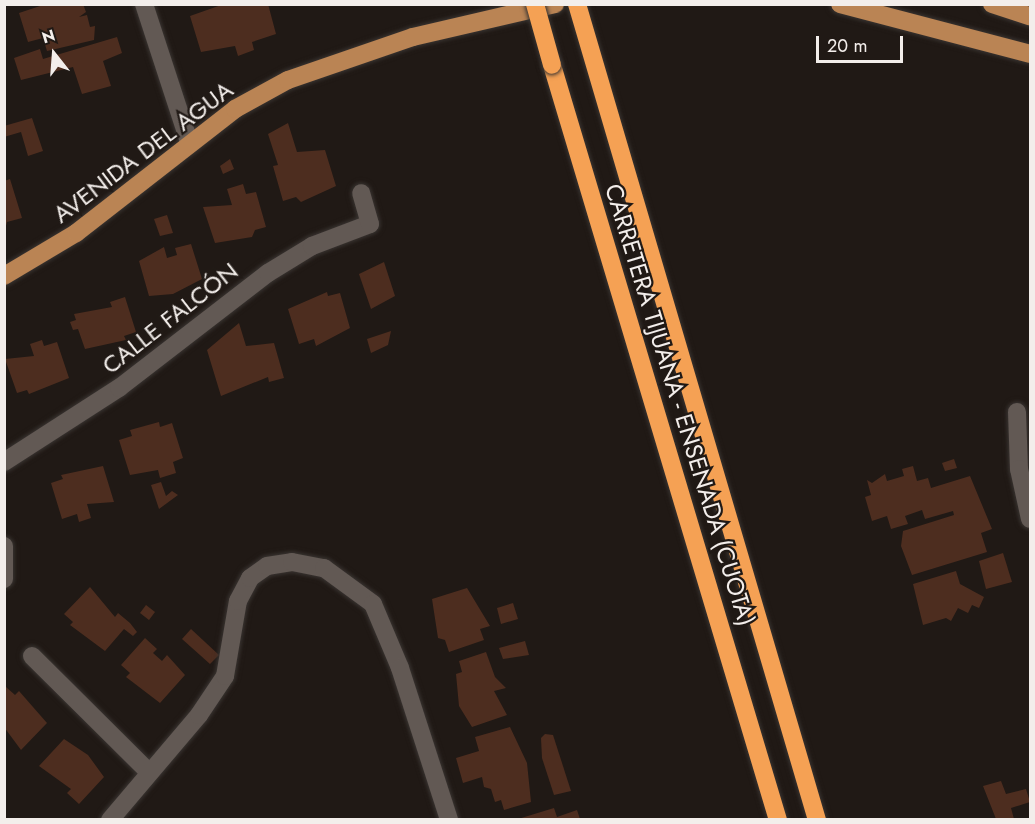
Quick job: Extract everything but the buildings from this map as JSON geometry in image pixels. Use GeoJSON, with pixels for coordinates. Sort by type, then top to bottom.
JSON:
{"type":"FeatureCollection","features":[{"type":"Feature","properties":{"kind":"highway","name":"CARRETERA TIJUANA - ENSENADA (CUOTA)"},"geometry":{"type":"LineString","coordinates":[[535,4],[778,819]]}},
{"type":"Feature","properties":{"kind":"highway","name":"CARRETERA TIJUANA - ENSENADA (CUOTA)"},"geometry":{"type":"LineString","coordinates":[[578,4],[817,819]]}},
{"type":"Feature","properties":{"kind":"main road","name":"AVENIDA DEL AGUA"},"geometry":{"type":"LineString","coordinates":[[4,276],[76,233],[189,142],[288,80],[343,57],[555,4]]}},
{"type":"Feature","properties":{"kind":"main road"},"geometry":{"type":"LineString","coordinates":[[840,4],[1030,54]]}},
{"type":"Feature","properties":{"kind":"main road"},"geometry":{"type":"LineString","coordinates":[[992,4],[1030,16]]}},
{"type":"Feature","properties":{"kind":"street"},"geometry":{"type":"LineString","coordinates":[[144,4],[189,142]]}},
{"type":"Feature","properties":{"kind":"street","name":"CALLE FALCÓN"},"geometry":{"type":"LineString","coordinates":[[4,462],[94,406],[268,273],[312,246],[370,224],[361,193]]}},
{"type":"Feature","properties":{"kind":"street"},"geometry":{"type":"LineString","coordinates":[[1017,412],[1019,469],[1030,519]]}},
{"type":"Feature","properties":{"kind":"street"},"geometry":{"type":"LineString","coordinates":[[4,546],[4,579]]}},
{"type":"Feature","properties":{"kind":"street"},"geometry":{"type":"LineString","coordinates":[[110,819],[148,771],[199,715],[225,676],[237,601],[250,578],[267,566],[292,562],[324,568],[373,604],[400,668],[449,819]]}},
{"type":"Feature","properties":{"kind":"street"},"geometry":{"type":"LineString","coordinates":[[32,656],[148,771]]}}]}
